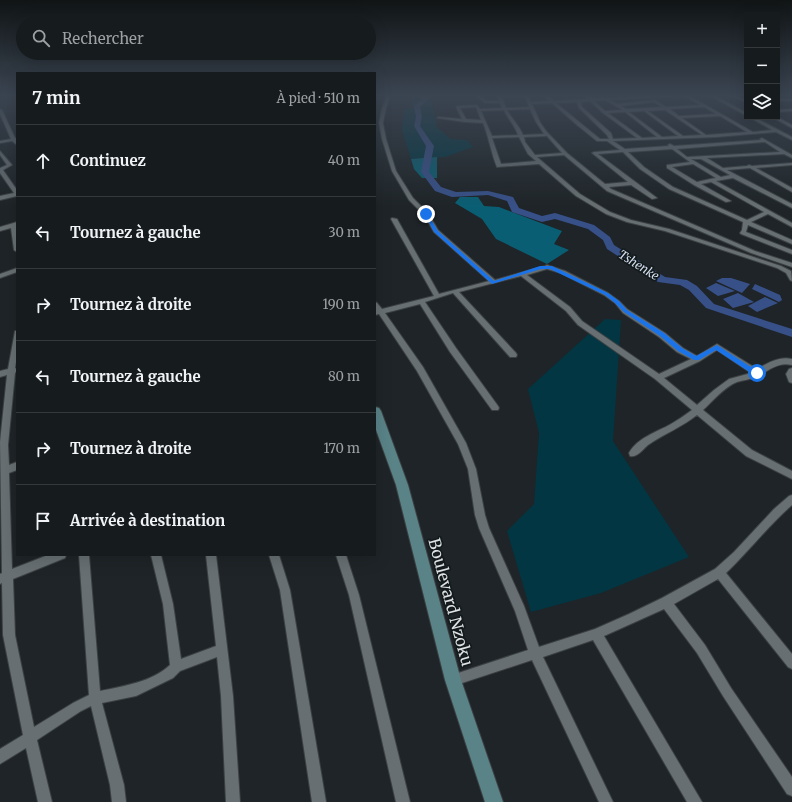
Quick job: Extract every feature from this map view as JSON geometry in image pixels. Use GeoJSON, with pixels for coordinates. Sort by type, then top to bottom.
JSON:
{"type":"FeatureCollection","features":[{"type":"Feature","properties":{"kind":"street"},"geometry":{"type":"LineString","coordinates":[[383,132],[394,171],[409,196],[426,214],[436,232],[494,282]]}},
{"type":"Feature","properties":{"kind":"street"},"geometry":{"type":"LineString","coordinates":[[488,132],[499,166],[541,162]]}},
{"type":"Feature","properties":{"kind":"street"},"geometry":{"type":"LineString","coordinates":[[520,132],[526,148],[534,156],[578,194],[613,216],[667,230],[779,267],[789,272],[792,279]]}},
{"type":"Feature","properties":{"kind":"street"},"geometry":{"type":"LineString","coordinates":[[547,132],[565,154],[616,193],[753,252],[792,265]]}},
{"type":"Feature","properties":{"kind":"street"},"geometry":{"type":"LineString","coordinates":[[589,132],[599,140],[756,132]]}},
{"type":"Feature","properties":{"kind":"street"},"geometry":{"type":"LineString","coordinates":[[607,132],[610,140],[642,168],[671,188],[792,242]]}},
{"type":"Feature","properties":{"kind":"street"},"geometry":{"type":"LineString","coordinates":[[632,132],[641,139]]}},
{"type":"Feature","properties":{"kind":"street"},"geometry":{"type":"LineString","coordinates":[[654,133],[666,132]]}},
{"type":"Feature","properties":{"kind":"street"},"geometry":{"type":"LineString","coordinates":[[676,132],[682,137]]}},
{"type":"Feature","properties":{"kind":"street"},"geometry":{"type":"LineString","coordinates":[[700,132],[704,135]]}},
{"type":"Feature","properties":{"kind":"street"},"geometry":{"type":"LineString","coordinates":[[780,132],[792,139]]}},
{"type":"Feature","properties":{"kind":"street"},"geometry":{"type":"LineString","coordinates":[[654,133],[686,158],[719,178]]}},
{"type":"Feature","properties":{"kind":"street"},"geometry":{"type":"LineString","coordinates":[[751,133],[792,157]]}},
{"type":"Feature","properties":{"kind":"street"},"geometry":{"type":"LineString","coordinates":[[490,137],[549,135]]}},
{"type":"Feature","properties":{"kind":"street"},"geometry":{"type":"LineString","coordinates":[[0,142],[15,139]]}},
{"type":"Feature","properties":{"kind":"street"},"geometry":{"type":"LineString","coordinates":[[654,198],[594,153],[672,147],[744,144],[766,141]]}},
{"type":"Feature","properties":{"kind":"street"},"geometry":{"type":"LineString","coordinates":[[0,152],[10,165],[0,170],[16,193]]}},
{"type":"Feature","properties":{"kind":"street"},"geometry":{"type":"LineString","coordinates":[[686,158],[785,153]]}},
{"type":"Feature","properties":{"kind":"street"},"geometry":{"type":"LineString","coordinates":[[534,156],[565,154]]}},
{"type":"Feature","properties":{"kind":"street"},"geometry":{"type":"LineString","coordinates":[[732,156],[792,190]]}},
{"type":"Feature","properties":{"kind":"street"},"geometry":{"type":"LineString","coordinates":[[702,157],[734,176],[792,206]]}},
{"type":"Feature","properties":{"kind":"street"},"geometry":{"type":"LineString","coordinates":[[694,163],[668,166],[696,184],[728,201]]}},
{"type":"Feature","properties":{"kind":"street"},"geometry":{"type":"LineString","coordinates":[[723,169],[792,164]]}},
{"type":"Feature","properties":{"kind":"street"},"geometry":{"type":"LineString","coordinates":[[696,184],[734,176]]}},
{"type":"Feature","properties":{"kind":"street"},"geometry":{"type":"LineString","coordinates":[[710,180],[792,225]]}},
{"type":"Feature","properties":{"kind":"street"},"geometry":{"type":"LineString","coordinates":[[605,186],[632,183]]}},
{"type":"Feature","properties":{"kind":"street"},"geometry":{"type":"LineString","coordinates":[[0,198],[16,194]]}},
{"type":"Feature","properties":{"kind":"street"},"geometry":{"type":"LineString","coordinates":[[746,222],[768,212]]}},
{"type":"Feature","properties":{"kind":"street"},"geometry":{"type":"LineString","coordinates":[[394,219],[438,296]]}},
{"type":"Feature","properties":{"kind":"street"},"geometry":{"type":"LineString","coordinates":[[746,222],[745,230],[742,232],[744,235],[792,252]]}},
{"type":"Feature","properties":{"kind":"street"},"geometry":{"type":"LineString","coordinates":[[0,229],[15,225],[16,238]]}},
{"type":"Feature","properties":{"kind":"street"},"geometry":{"type":"LineString","coordinates":[[606,802],[535,653],[520,610],[484,528],[480,515],[472,469],[462,443],[420,369],[376,310],[421,301],[547,267],[563,272],[606,294],[626,311],[662,335],[680,350],[697,359]]}},
{"type":"Feature","properties":{"kind":"street"},"geometry":{"type":"LineString","coordinates":[[0,276],[16,270]]}},
{"type":"Feature","properties":{"kind":"street"},"geometry":{"type":"LineString","coordinates":[[522,274],[568,309],[580,323],[658,377],[748,453],[792,475]]}},
{"type":"Feature","properties":{"kind":"street"},"geometry":{"type":"LineString","coordinates":[[455,291],[513,355]]}},
{"type":"Feature","properties":{"kind":"street"},"geometry":{"type":"LineString","coordinates":[[421,301],[453,350],[495,408]]}},
{"type":"Feature","properties":{"kind":"street"},"geometry":{"type":"LineString","coordinates":[[16,345],[2,472],[3,577],[9,635],[45,802]]}},
{"type":"Feature","properties":{"kind":"street"},"geometry":{"type":"LineString","coordinates":[[658,377],[697,359],[717,347],[757,373]]}},
{"type":"Feature","properties":{"kind":"street"},"geometry":{"type":"LineString","coordinates":[[633,453],[642,443],[681,423],[731,382],[757,373],[770,365],[785,360],[792,362]]}},
{"type":"Feature","properties":{"kind":"street"},"geometry":{"type":"LineString","coordinates":[[0,374],[14,370]]}},
{"type":"Feature","properties":{"kind":"street"},"geometry":{"type":"LineString","coordinates":[[792,371],[790,374],[792,380]]}},
{"type":"Feature","properties":{"kind":"street","name":"Boulevard Nzoku"},"geometry":{"type":"LineString","coordinates":[[376,414],[402,485],[453,680],[494,802]]}},
{"type":"Feature","properties":{"kind":"street"},"geometry":{"type":"LineString","coordinates":[[2,472],[16,466]]}},
{"type":"Feature","properties":{"kind":"street"},"geometry":{"type":"LineString","coordinates":[[453,680],[596,634],[666,602],[718,573],[738,555],[777,512],[792,499]]}},
{"type":"Feature","properties":{"kind":"street"},"geometry":{"type":"LineString","coordinates":[[3,577],[58,556]]}},
{"type":"Feature","properties":{"kind":"street"},"geometry":{"type":"LineString","coordinates":[[84,556],[95,698],[117,785],[119,802]]}},
{"type":"Feature","properties":{"kind":"street"},"geometry":{"type":"LineString","coordinates":[[156,556],[168,604],[176,667]]}},
{"type":"Feature","properties":{"kind":"street"},"geometry":{"type":"LineString","coordinates":[[211,556],[230,731],[233,802]]}},
{"type":"Feature","properties":{"kind":"street"},"geometry":{"type":"LineString","coordinates":[[274,556],[285,590],[319,802]]}},
{"type":"Feature","properties":{"kind":"street"},"geometry":{"type":"LineString","coordinates":[[341,556],[354,595],[403,802]]}},
{"type":"Feature","properties":{"kind":"street"},"geometry":{"type":"LineString","coordinates":[[718,573],[792,663]]}},
{"type":"Feature","properties":{"kind":"street"},"geometry":{"type":"LineString","coordinates":[[666,602],[701,650],[727,692],[792,789]]}},
{"type":"Feature","properties":{"kind":"street"},"geometry":{"type":"LineString","coordinates":[[596,634],[695,802]]}},
{"type":"Feature","properties":{"kind":"street"},"geometry":{"type":"LineString","coordinates":[[0,757],[56,719],[95,698],[136,690],[164,676],[176,667],[222,650]]}},
{"type":"Feature","properties":{"kind":"shaded area"},"geometry":{"type":"Polygon","coordinates":[[[403,132],[443,132],[450,139],[467,140],[473,147],[445,157],[411,159],[403,132]]]}},
{"type":"Feature","properties":{"kind":"shaded area"},"geometry":{"type":"Polygon","coordinates":[[[437,157],[437,178],[422,178],[414,169],[411,159],[437,157]]]}},
{"type":"Feature","properties":{"kind":"shaded area"},"geometry":{"type":"Polygon","coordinates":[[[460,197],[478,197],[484,206],[499,207],[562,231],[554,244],[569,250],[547,264],[496,239],[482,219],[455,203],[460,197]]]}},
{"type":"Feature","properties":{"kind":"shaded area"},"geometry":{"type":"Polygon","coordinates":[[[722,278],[731,278],[750,284],[742,293],[716,281],[722,278]]]}},
{"type":"Feature","properties":{"kind":"shaded area"},"geometry":{"type":"Polygon","coordinates":[[[716,283],[735,291],[718,296],[706,288],[716,283]]]}},
{"type":"Feature","properties":{"kind":"shaded area"},"geometry":{"type":"Polygon","coordinates":[[[755,284],[780,295],[782,300],[779,302],[752,289],[755,284]]]}},
{"type":"Feature","properties":{"kind":"shaded area"},"geometry":{"type":"Polygon","coordinates":[[[738,293],[754,302],[733,308],[723,299],[738,293]]]}},
{"type":"Feature","properties":{"kind":"shaded area"},"geometry":{"type":"Polygon","coordinates":[[[765,297],[778,303],[757,312],[748,306],[765,297]]]}},
{"type":"Feature","properties":{"kind":"shaded area"},"geometry":{"type":"Polygon","coordinates":[[[605,319],[621,320],[613,441],[689,557],[601,593],[531,612],[507,531],[534,504],[539,433],[528,389],[605,319]]]}},
{"type":"Feature","properties":{"kind":"waterway","name":"Tshenke"},"geometry":{"type":"LineString","coordinates":[[421,132],[430,146],[425,172],[438,189],[455,195],[488,193],[510,199],[515,210],[542,219],[555,216],[591,227],[607,239],[610,247],[662,280],[683,282],[693,288],[710,306],[792,333]]}},
{"type":"Feature","properties":{"kind":"route"},"geometry":{"type":"LineString","coordinates":[[426,214],[436,232],[494,282],[540,268],[551,267],[606,294],[626,311],[662,335],[680,350],[697,359],[709,352],[714,347],[717,347],[757,373]]}}]}
